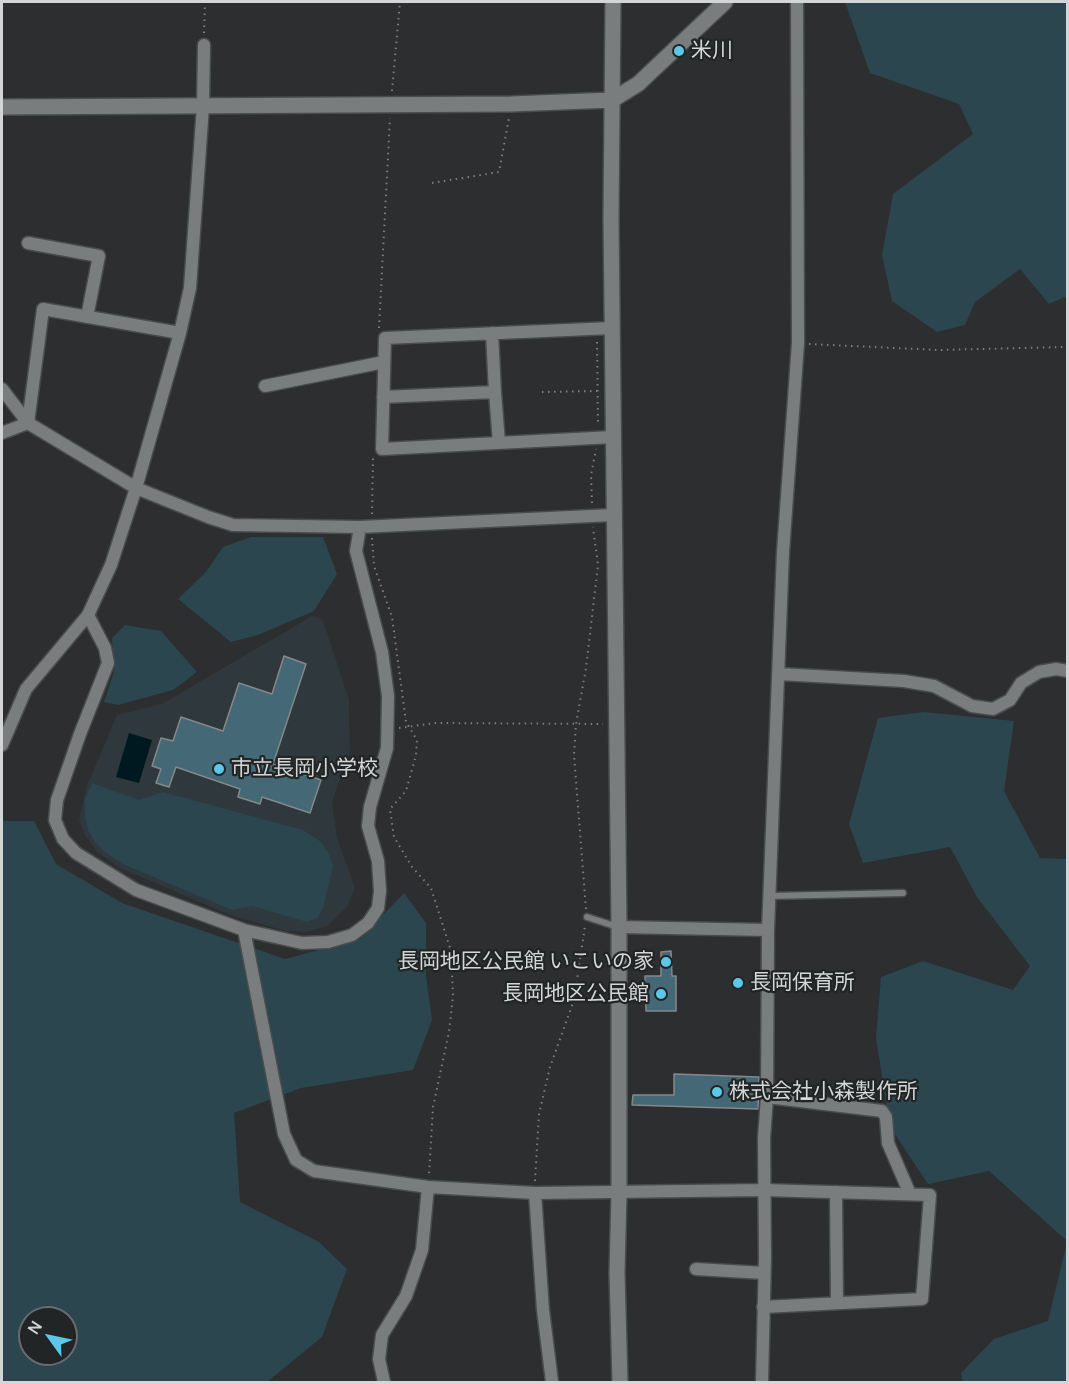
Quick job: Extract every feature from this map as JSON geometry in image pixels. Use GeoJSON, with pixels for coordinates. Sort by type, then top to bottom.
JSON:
{"type":"FeatureCollection","features":[{"type":"Feature","properties":{"kind":"street"},"geometry":{"type":"LineString","coordinates":[[613,2],[605,328],[605,437],[613,515],[617,724],[619,927],[617,1273],[620,1383]]}},
{"type":"Feature","properties":{"kind":"street"},"geometry":{"type":"LineString","coordinates":[[2,107],[511,104],[612,100],[638,84],[725,2]]}},
{"type":"Feature","properties":{"kind":"street"},"geometry":{"type":"LineString","coordinates":[[762,1383],[768,930],[783,552],[798,343],[797,2]]}},
{"type":"Feature","properties":{"kind":"street"},"geometry":{"type":"LineString","coordinates":[[2,745],[26,689],[88,615],[111,565],[136,488],[180,333],[190,288],[203,106],[204,45]]}},
{"type":"Feature","properties":{"kind":"street"},"geometry":{"type":"LineString","coordinates":[[28,243],[99,256],[87,317]]}},
{"type":"Feature","properties":{"kind":"street"},"geometry":{"type":"LineString","coordinates":[[28,423],[43,309],[180,333]]}},
{"type":"Feature","properties":{"kind":"street"},"geometry":{"type":"LineString","coordinates":[[605,328],[385,338],[382,449],[605,437]]}},
{"type":"Feature","properties":{"kind":"street"},"geometry":{"type":"LineString","coordinates":[[492,333],[499,443]]}},
{"type":"Feature","properties":{"kind":"street"},"geometry":{"type":"LineString","coordinates":[[265,386],[384,362]]}},
{"type":"Feature","properties":{"kind":"street"},"geometry":{"type":"LineString","coordinates":[[2,389],[28,423],[136,488],[232,525],[366,526],[613,515]]}},
{"type":"Feature","properties":{"kind":"street"},"geometry":{"type":"LineString","coordinates":[[383,397],[495,393]]}},
{"type":"Feature","properties":{"kind":"street"},"geometry":{"type":"LineString","coordinates":[[2,433],[28,423]]}},
{"type":"Feature","properties":{"kind":"street"},"geometry":{"type":"LineString","coordinates":[[88,615],[105,648],[108,663],[57,800],[55,819],[63,839],[76,852],[136,890],[244,930],[302,943],[328,942],[352,936],[368,923],[378,908],[380,891],[378,861],[368,826],[370,807],[387,748],[388,696],[382,652],[356,551],[366,526]]}},
{"type":"Feature","properties":{"kind":"street"},"geometry":{"type":"LineString","coordinates":[[779,674],[904,681],[933,686],[972,706],[993,709],[1010,700],[1021,683],[1039,672],[1056,669],[1068,671]]}},
{"type":"Feature","properties":{"kind":"street"},"geometry":{"type":"LineString","coordinates":[[619,927],[768,930]]}},
{"type":"Feature","properties":{"kind":"street"},"geometry":{"type":"LineString","coordinates":[[244,930],[284,1134],[296,1160],[314,1171],[428,1187],[535,1193],[764,1190],[930,1195],[922,1299],[763,1307]]}},
{"type":"Feature","properties":{"kind":"street"},"geometry":{"type":"LineString","coordinates":[[766,1097],[882,1111],[886,1117],[888,1143],[910,1194]]}},
{"type":"Feature","properties":{"kind":"street"},"geometry":{"type":"LineString","coordinates":[[384,1383],[379,1359],[382,1335],[406,1296],[422,1250],[428,1187]]}},
{"type":"Feature","properties":{"kind":"street"},"geometry":{"type":"LineString","coordinates":[[836,1192],[837,1303]]}},
{"type":"Feature","properties":{"kind":"street"},"geometry":{"type":"LineString","coordinates":[[535,1193],[543,1310],[552,1383]]}},
{"type":"Feature","properties":{"kind":"street"},"geometry":{"type":"LineString","coordinates":[[696,1269],[764,1273]]}},
{"type":"Feature","properties":{"kind":"lane"},"geometry":{"type":"LineString","coordinates":[[770,897],[903,893]]}},
{"type":"Feature","properties":{"kind":"lane"},"geometry":{"type":"LineString","coordinates":[[586,917],[619,927]]}},
{"type":"Feature","properties":{"kind":"path"},"geometry":{"type":"LineString","coordinates":[[204,45],[205,2]]}},
{"type":"Feature","properties":{"kind":"path"},"geometry":{"type":"LineString","coordinates":[[379,328],[390,104],[400,2]]}},
{"type":"Feature","properties":{"kind":"path"},"geometry":{"type":"LineString","coordinates":[[432,183],[499,172],[511,104]]}},
{"type":"Feature","properties":{"kind":"path"},"geometry":{"type":"LineString","coordinates":[[535,1193],[539,1114],[550,1067],[574,1000],[586,917],[579,837],[579,798],[574,755],[576,724],[586,668],[598,565],[592,517],[591,475],[605,437],[598,391],[605,328]]}},
{"type":"Feature","properties":{"kind":"path"},"geometry":{"type":"LineString","coordinates":[[798,343],[938,350],[1068,348]]}},
{"type":"Feature","properties":{"kind":"path"},"geometry":{"type":"LineString","coordinates":[[542,392],[598,391]]}},
{"type":"Feature","properties":{"kind":"path"},"geometry":{"type":"LineString","coordinates":[[382,449],[374,452],[366,526],[374,566],[392,617],[406,722],[417,740],[416,755],[405,791],[390,809],[394,837],[412,867],[431,888],[451,951],[453,996],[449,1032],[433,1107],[428,1187]]}},
{"type":"Feature","properties":{"kind":"path"},"geometry":{"type":"LineString","coordinates":[[387,729],[410,728],[435,723],[617,724]]}},
{"type":"Feature","properties":{"kind":"shaded area"},"geometry":{"type":"Polygon","coordinates":[[[845,2],[1067,2],[1067,296],[1049,304],[1020,269],[975,302],[965,325],[937,332],[892,301],[882,255],[893,194],[973,134],[959,104],[870,73],[845,2]]]}},
{"type":"Feature","properties":{"kind":"shaded area"},"geometry":{"type":"Polygon","coordinates":[[[251,537],[323,537],[337,574],[314,611],[258,635],[231,642],[178,599],[206,572],[223,547],[251,537]]]}},
{"type":"Feature","properties":{"kind":"shaded area","name":"市立長岡小学校"},"geometry":{"type":"Polygon","coordinates":[[[312,616],[323,620],[349,700],[350,750],[332,802],[337,837],[355,888],[347,907],[327,926],[307,932],[286,931],[230,915],[120,868],[97,852],[85,835],[79,820],[86,788],[117,715],[162,704],[312,616]]]}},
{"type":"Feature","properties":{"kind":"shaded area"},"geometry":{"type":"Polygon","coordinates":[[[125,625],[161,631],[197,672],[173,690],[118,705],[104,702],[114,672],[112,638],[125,625]]]}},
{"type":"Feature","properties":{"kind":"shaded area"},"geometry":{"type":"Polygon","coordinates":[[[923,712],[1014,721],[1004,791],[1040,858],[1067,859],[1067,1241],[989,1171],[928,1184],[890,1127],[876,1038],[881,977],[923,961],[1013,990],[1030,966],[977,897],[950,847],[863,863],[849,824],[878,718],[923,712]]]}},
{"type":"Feature","properties":{"kind":"shaded area"},"geometry":{"type":"Polygon","coordinates":[[[129,733],[152,740],[139,783],[116,777],[129,733]]]}},
{"type":"Feature","properties":{"kind":"shaded area"},"geometry":{"type":"Polygon","coordinates":[[[92,783],[139,800],[163,792],[303,830],[321,842],[333,866],[323,908],[317,918],[307,922],[252,906],[232,910],[123,864],[105,852],[88,830],[85,799],[92,783]]]}},
{"type":"Feature","properties":{"kind":"shaded area"},"geometry":{"type":"Polygon","coordinates":[[[2,821],[34,821],[56,864],[122,903],[285,959],[360,939],[404,893],[426,923],[426,976],[432,1020],[413,1070],[301,1088],[234,1113],[240,1202],[319,1242],[347,1269],[322,1337],[267,1382],[2,1382],[2,821]]]}},
{"type":"Feature","properties":{"kind":"shaded area"},"geometry":{"type":"Polygon","coordinates":[[[1067,1242],[1067,1382],[963,1382],[961,1373],[994,1339],[1048,1321],[1067,1242]]]}},
{"type":"Feature","properties":{"kind":"building"},"geometry":{"type":"Polygon","coordinates":[[[284,656],[306,664],[273,764],[321,780],[310,813],[262,797],[260,804],[238,797],[240,789],[176,767],[169,787],[156,783],[161,769],[152,766],[161,738],[173,741],[181,717],[223,731],[239,683],[272,694],[284,656]]]}},
{"type":"Feature","properties":{"kind":"building","name":"長岡地区公民館"},"geometry":{"type":"Polygon","coordinates":[[[671,951],[672,976],[676,976],[676,1011],[646,1011],[645,976],[661,976],[661,952],[671,951]]]}},
{"type":"Feature","properties":{"kind":"building","name":"株式会社小森製作所"},"geometry":{"type":"Polygon","coordinates":[[[674,1074],[759,1077],[758,1109],[632,1105],[633,1095],[674,1095],[674,1074]]]}},
{"type":"Feature","properties":{"kind":"place","name":"米川"},"geometry":{"type":"Point","coordinates":[679,51]}},
{"type":"Feature","properties":{"kind":"place","name":"市立長岡小学校"},"geometry":{"type":"Point","coordinates":[219,769]}},
{"type":"Feature","properties":{"kind":"place","name":"長岡地区公民館 いこいの家"},"geometry":{"type":"Point","coordinates":[666,962]}},
{"type":"Feature","properties":{"kind":"place","name":"長岡保育所"},"geometry":{"type":"Point","coordinates":[738,983]}},
{"type":"Feature","properties":{"kind":"place","name":"長岡地区公民館"},"geometry":{"type":"Point","coordinates":[661,994]}},
{"type":"Feature","properties":{"kind":"place","name":"株式会社小森製作所"},"geometry":{"type":"Point","coordinates":[717,1092]}}]}
